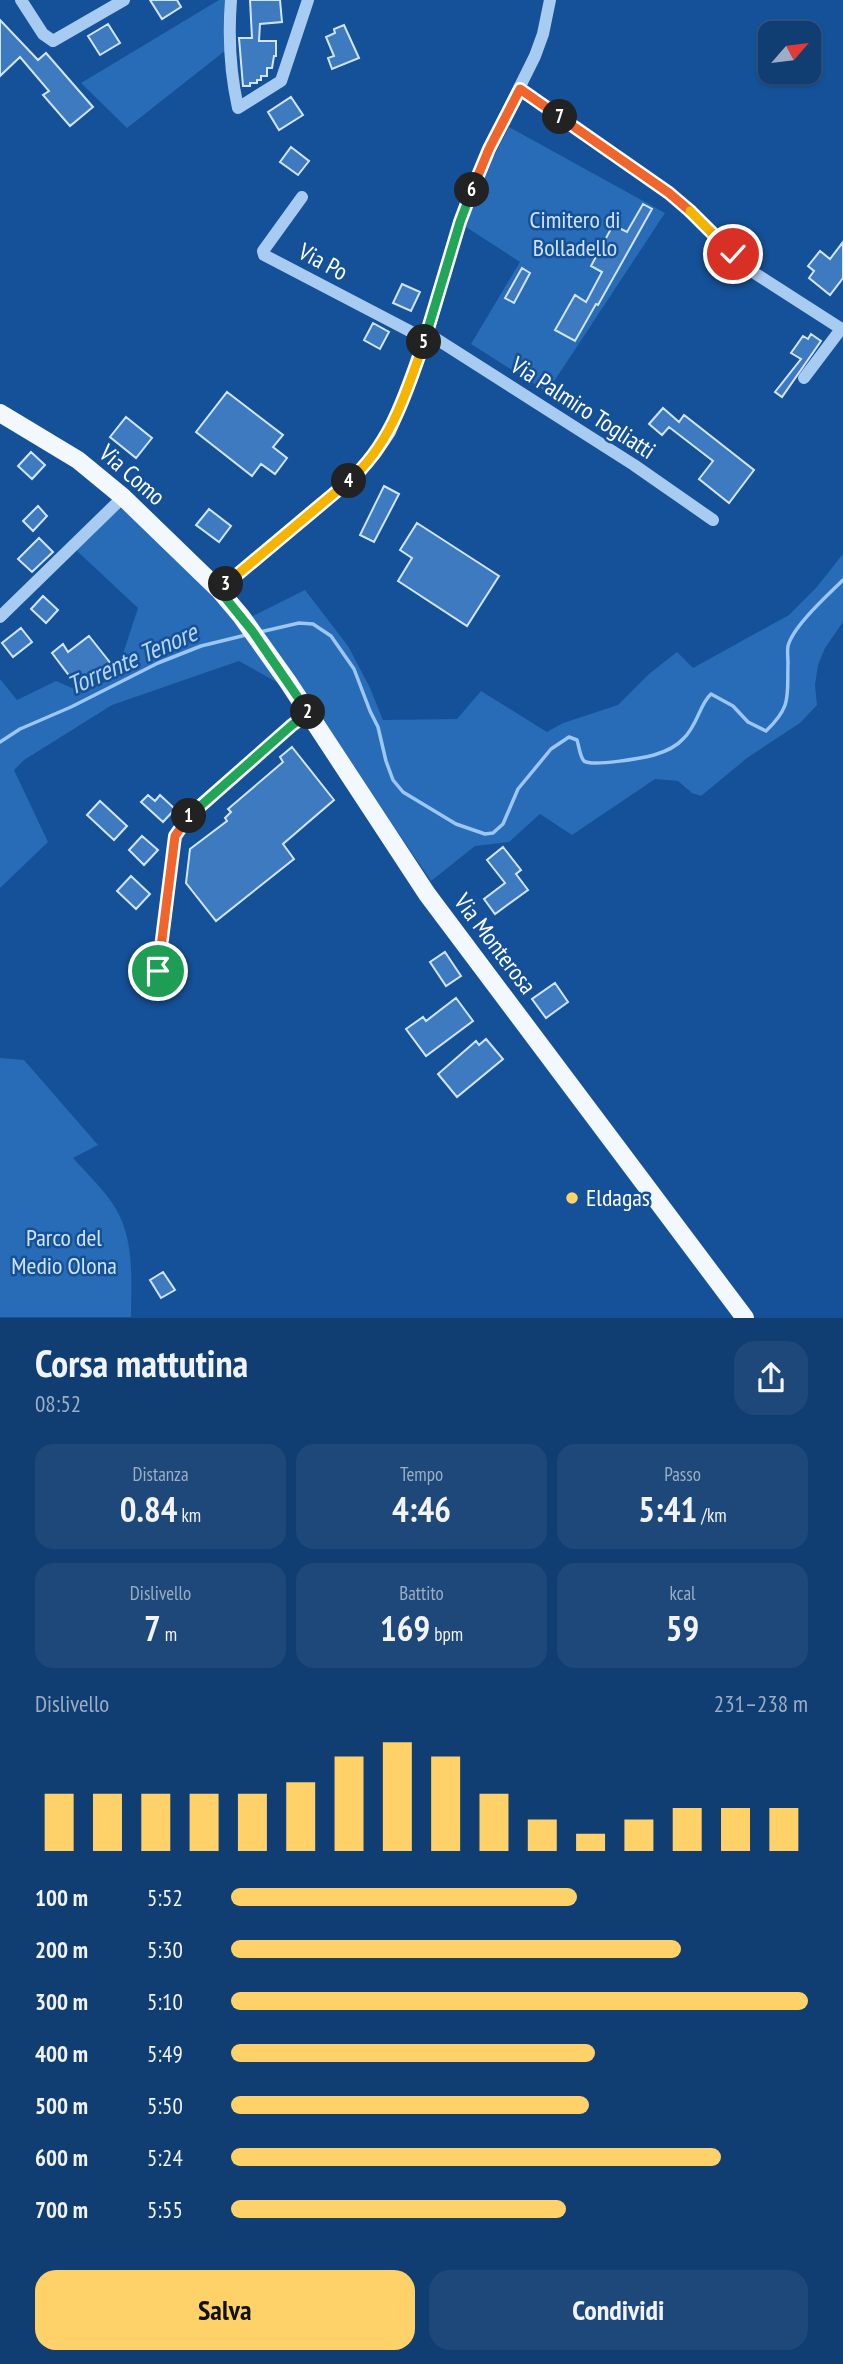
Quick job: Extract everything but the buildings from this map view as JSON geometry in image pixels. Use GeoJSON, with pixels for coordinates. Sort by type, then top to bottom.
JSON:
{"type":"FeatureCollection","features":[{"type":"Feature","properties":{"kind":"main road","name":"Via Como"},"geometry":{"type":"LineString","coordinates":[[0,413],[78,460],[123,496],[219,590]]}},
{"type":"Feature","properties":{"kind":"main road","name":"Via Monterosa"},"geometry":{"type":"LineString","coordinates":[[219,590],[268,652],[427,894],[657,1196],[746,1318]]}},
{"type":"Feature","properties":{"kind":"street"},"geometry":{"type":"LineString","coordinates":[[21,0],[43,34],[53,41],[124,0]]}},
{"type":"Feature","properties":{"kind":"street"},"geometry":{"type":"LineString","coordinates":[[231,0],[228,31],[231,73],[238,108],[281,81],[308,0]]}},
{"type":"Feature","properties":{"kind":"street"},"geometry":{"type":"LineString","coordinates":[[219,590],[356,474],[375,454],[390,432],[426,336],[460,222],[489,149],[520,89],[543,34],[551,0]]}},
{"type":"Feature","properties":{"kind":"street"},"geometry":{"type":"LineString","coordinates":[[520,89],[669,193],[756,274],[842,330],[804,378]]}},
{"type":"Feature","properties":{"kind":"street","name":"Via Po"},"geometry":{"type":"LineString","coordinates":[[302,197],[268,242],[263,251],[264,255],[426,336]]}},
{"type":"Feature","properties":{"kind":"street","name":"Via Palmiro Togliatti"},"geometry":{"type":"LineString","coordinates":[[426,336],[634,465],[713,520]]}},
{"type":"Feature","properties":{"kind":"street"},"geometry":{"type":"LineString","coordinates":[[0,617],[123,496]]}},
{"type":"Feature","properties":{"kind":"street"},"geometry":{"type":"LineString","coordinates":[[158,971],[175,836],[193,811],[309,713]]}},
{"type":"Feature","properties":{"kind":"green space"},"geometry":{"type":"Polygon","coordinates":[[[219,0],[228,0],[226,50],[127,128],[81,83],[219,0]]]}},
{"type":"Feature","properties":{"kind":"green space","name":"Cimitero di Bolladello"},"geometry":{"type":"Polygon","coordinates":[[[509,127],[665,213],[547,392],[471,344],[520,262],[466,227],[477,189],[509,127]]]}},
{"type":"Feature","properties":{"kind":"green space"},"geometry":{"type":"Polygon","coordinates":[[[121,507],[215,596],[245,630],[280,684],[239,661],[112,705],[24,760],[14,770],[48,842],[0,888],[0,679],[17,700],[56,681],[83,693],[126,671],[120,663],[138,608],[76,550],[121,507]]]}},
{"type":"Feature","properties":{"kind":"green space"},"geometry":{"type":"Polygon","coordinates":[[[843,554],[843,622],[825,648],[818,665],[815,685],[817,705],[800,723],[747,758],[701,796],[692,793],[678,781],[655,779],[572,835],[540,814],[509,842],[475,846],[431,881],[251,617],[305,590],[348,646],[383,720],[457,719],[481,691],[547,732],[563,723],[618,705],[649,674],[677,652],[693,668],[789,615],[816,588],[843,554]]]}},
{"type":"Feature","properties":{"kind":"green space","name":"Parco del Medio Olona"},"geometry":{"type":"Polygon","coordinates":[[[0,1058],[24,1060],[98,1145],[73,1158],[107,1195],[122,1221],[131,1262],[131,1317],[0,1317],[0,1058]]]}},
{"type":"Feature","properties":{"kind":"waterway","name":"Torrente Tenore"},"geometry":{"type":"LineString","coordinates":[[260,632],[299,623],[313,624],[331,636],[354,669],[378,727],[393,780],[403,792],[456,824],[485,834],[493,833],[503,824],[518,789],[551,749],[569,737],[577,740],[584,761],[589,763],[654,755],[670,749],[683,739],[711,694],[733,706],[748,722],[766,731],[780,715],[786,700],[788,648],[791,638],[812,611],[843,580]]}},
{"type":"Feature","properties":{"kind":"waterway","name":"Torrente Tenore"},"geometry":{"type":"LineString","coordinates":[[0,742],[20,729],[71,707],[158,663],[201,646],[246,635]]}},
{"type":"Feature","properties":{"kind":"place","name":"Eldagas"},"geometry":{"type":"Point","coordinates":[572,1198]}},
{"type":"Feature","properties":{"kind":"route"},"geometry":{"type":"LineString","coordinates":[[158,971],[175,836],[193,811],[309,713],[253,632],[219,590],[356,474],[375,454],[390,432],[412,378],[460,222],[489,149],[520,89],[669,193],[691,211],[733,254]]}}]}
